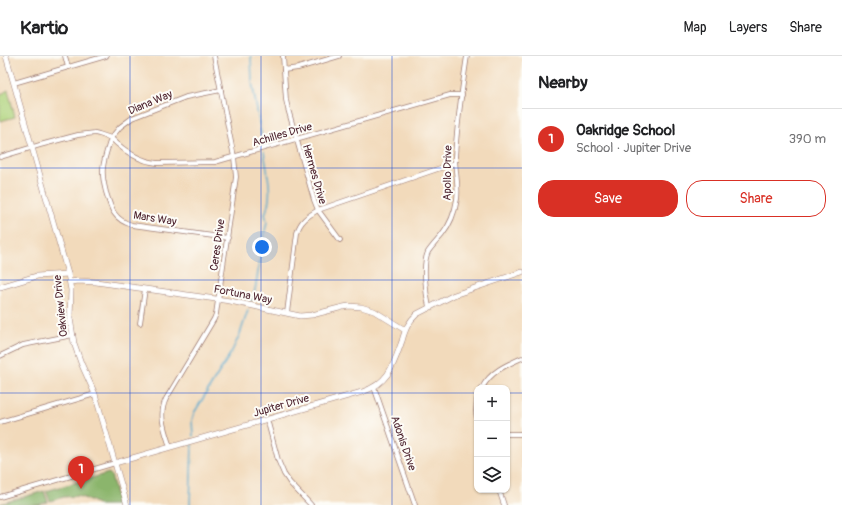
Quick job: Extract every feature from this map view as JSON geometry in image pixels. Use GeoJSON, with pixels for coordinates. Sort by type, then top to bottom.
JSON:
{"type":"FeatureCollection","features":[{"type":"Feature","properties":{"kind":"street","name":"Oakview Drive"},"geometry":{"type":"LineString","coordinates":[[6,56],[70,282],[72,335],[78,356],[95,394],[127,505]]}},
{"type":"Feature","properties":{"kind":"street"},"geometry":{"type":"LineString","coordinates":[[65,56],[68,67]]}},
{"type":"Feature","properties":{"kind":"street"},"geometry":{"type":"LineString","coordinates":[[14,83],[106,56]]}},
{"type":"Feature","properties":{"kind":"street","name":"Ceres Drive"},"geometry":{"type":"LineString","coordinates":[[170,447],[162,418],[164,403],[216,314],[236,176],[234,157],[214,56]]}},
{"type":"Feature","properties":{"kind":"street","name":"Hermes Drive"},"geometry":{"type":"LineString","coordinates":[[283,56],[287,104],[318,210],[304,220],[299,226],[288,314]]}},
{"type":"Feature","properties":{"kind":"street"},"geometry":{"type":"LineString","coordinates":[[284,70],[298,68],[339,56]]}},
{"type":"Feature","properties":{"kind":"street","name":"Apollo Drive"},"geometry":{"type":"LineString","coordinates":[[429,307],[426,283],[426,258],[448,225],[455,210],[457,199],[458,190],[455,163],[467,56]]}},
{"type":"Feature","properties":{"kind":"street","name":"Diana Way"},"geometry":{"type":"LineString","coordinates":[[111,138],[120,126],[132,118],[186,97],[221,90]]}},
{"type":"Feature","properties":{"kind":"street","name":"Achilles Drive"},"geometry":{"type":"LineString","coordinates":[[111,138],[121,148],[144,161],[153,163],[209,163],[450,95],[462,95]]}},
{"type":"Feature","properties":{"kind":"street"},"geometry":{"type":"LineString","coordinates":[[0,158],[78,134],[99,134],[111,138]]}},
{"type":"Feature","properties":{"kind":"street","name":"Mars Way"},"geometry":{"type":"LineString","coordinates":[[111,138],[103,167],[103,180],[110,206],[120,220],[132,224],[228,238]]}},
{"type":"Feature","properties":{"kind":"street"},"geometry":{"type":"LineString","coordinates":[[340,240],[318,210],[455,163]]}},
{"type":"Feature","properties":{"kind":"street","name":"Jupiter Drive"},"geometry":{"type":"LineString","coordinates":[[0,496],[362,392],[374,387],[390,370],[405,330],[412,318],[417,314],[460,292],[522,272]]}},
{"type":"Feature","properties":{"kind":"street"},"geometry":{"type":"LineString","coordinates":[[0,286],[37,276],[68,274]]}},
{"type":"Feature","properties":{"kind":"street","name":"Fortuna Way"},"geometry":{"type":"LineString","coordinates":[[70,282],[96,282],[219,300],[249,305],[296,316],[317,314],[343,307],[355,306],[374,311],[405,330]]}},
{"type":"Feature","properties":{"kind":"street"},"geometry":{"type":"LineString","coordinates":[[140,323],[145,289]]}},
{"type":"Feature","properties":{"kind":"street"},"geometry":{"type":"LineString","coordinates":[[0,356],[23,345],[72,335]]}},
{"type":"Feature","properties":{"kind":"street"},"geometry":{"type":"LineString","coordinates":[[484,385],[496,371],[505,365],[522,358]]}},
{"type":"Feature","properties":{"kind":"street","name":"Adonis Drive"},"geometry":{"type":"LineString","coordinates":[[374,387],[415,505]]}},
{"type":"Feature","properties":{"kind":"street"},"geometry":{"type":"LineString","coordinates":[[0,422],[95,394]]}},
{"type":"Feature","properties":{"kind":"street"},"geometry":{"type":"LineString","coordinates":[[267,419],[278,460],[284,474],[290,483],[311,505]]}},
{"type":"Feature","properties":{"kind":"street"},"geometry":{"type":"LineString","coordinates":[[510,434],[522,434]]}},
{"type":"Feature","properties":{"kind":"street"},"geometry":{"type":"LineString","coordinates":[[500,493],[504,505]]}},
{"type":"Feature","properties":{"kind":"green space"},"geometry":{"type":"Polygon","coordinates":[[[8,90],[15,117],[0,121],[0,95],[8,90]]]}},
{"type":"Feature","properties":{"kind":"green space"},"geometry":{"type":"Polygon","coordinates":[[[109,473],[111,475],[119,505],[99,505],[90,500],[77,496],[64,497],[50,501],[46,491],[109,473]]]}},
{"type":"Feature","properties":{"kind":"green space"},"geometry":{"type":"Polygon","coordinates":[[[44,491],[48,502],[38,505],[0,505],[0,504],[44,491]]]}},
{"type":"Feature","properties":{"kind":"waterway"},"geometry":{"type":"LineString","coordinates":[[251,56],[252,82],[263,144]]}},
{"type":"Feature","properties":{"kind":"waterway"},"geometry":{"type":"LineString","coordinates":[[251,301],[255,290],[267,222],[265,214],[268,207],[269,183],[264,152]]}},
{"type":"Feature","properties":{"kind":"waterway"},"geometry":{"type":"LineString","coordinates":[[193,436],[192,420],[194,413],[232,351],[240,334],[248,310]]}},
{"type":"Feature","properties":{"kind":"waterway"},"geometry":{"type":"LineString","coordinates":[[190,505],[192,445]]}},
{"type":"Feature","properties":{"kind":"place","name":"Oakridge School"},"geometry":{"type":"Point","coordinates":[81,489]}}]}
